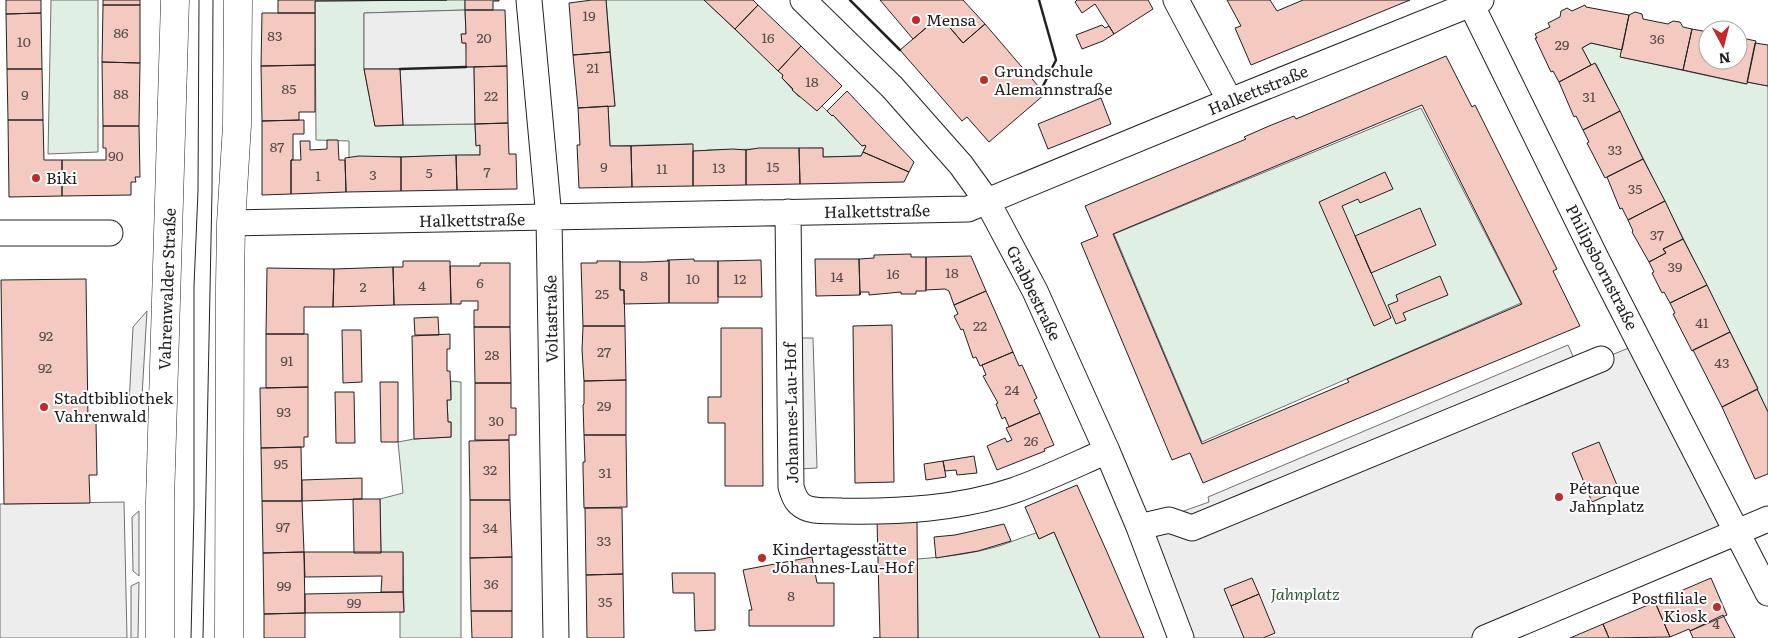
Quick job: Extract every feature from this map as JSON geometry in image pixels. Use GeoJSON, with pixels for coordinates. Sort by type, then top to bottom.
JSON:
{"type":"FeatureCollection","features":[{"type":"Feature","properties":{"kind":"main road","name":"Vahrenwalder Straße"},"geometry":{"type":"LineString","coordinates":[[160,638],[160,501],[175,0]]}},
{"type":"Feature","properties":{"kind":"main road"},"geometry":{"type":"LineString","coordinates":[[229,638],[231,223],[237,125],[238,0]]}},
{"type":"Feature","properties":{"kind":"street","name":"Voltastraße"},"geometry":{"type":"LineString","coordinates":[[529,0],[549,218],[556,638]]}},
{"type":"Feature","properties":{"kind":"street","name":"Grabbestraße"},"geometry":{"type":"LineString","coordinates":[[803,0],[892,87],[960,166],[987,201],[1035,291],[1107,451],[1139,527],[1181,638]]}},
{"type":"Feature","properties":{"kind":"street"},"geometry":{"type":"LineString","coordinates":[[1176,0],[1230,101]]}},
{"type":"Feature","properties":{"kind":"street","name":"Halkettstraße"},"geometry":{"type":"LineString","coordinates":[[231,223],[968,209],[1474,1]]}},
{"type":"Feature","properties":{"kind":"street","name":"Philipsbornstraße"},"geometry":{"type":"LineString","coordinates":[[1474,1],[1597,260],[1768,593]]}},
{"type":"Feature","properties":{"kind":"street","name":"Johannes-Lau-Hof"},"geometry":{"type":"LineString","coordinates":[[788,212],[791,487],[794,496],[801,505],[814,510],[873,511],[907,510],[959,504],[1014,490],[1107,451]]}},
{"type":"Feature","properties":{"kind":"street"},"geometry":{"type":"LineString","coordinates":[[0,233],[110,233]]}},
{"type":"Feature","properties":{"kind":"street"},"geometry":{"type":"LineString","coordinates":[[1139,527],[1168,520],[1192,528],[1601,360]]}},
{"type":"Feature","properties":{"kind":"street"},"geometry":{"type":"LineString","coordinates":[[1485,638],[1768,519]]}},
{"type":"Feature","properties":{"kind":"green space"},"geometry":{"type":"Polygon","coordinates":[[[51,0],[98,0],[98,152],[48,154],[51,0]]]}},
{"type":"Feature","properties":{"kind":"green space"},"geometry":{"type":"Polygon","coordinates":[[[465,0],[465,10],[364,13],[364,69],[375,126],[475,124],[476,145],[480,145],[480,155],[349,158],[349,141],[316,140],[315,1],[465,0]]]}},
{"type":"Feature","properties":{"kind":"green space"},"geometry":{"type":"Polygon","coordinates":[[[606,0],[704,0],[783,75],[782,78],[799,97],[801,96],[817,111],[822,106],[862,146],[865,145],[861,156],[823,157],[823,148],[693,151],[692,144],[610,146],[608,106],[615,106],[606,0]]]}},
{"type":"Feature","properties":{"kind":"green space"},"geometry":{"type":"Polygon","coordinates":[[[1591,43],[1622,50],[1621,57],[1746,84],[1747,82],[1768,86],[1768,412],[1758,388],[1596,64],[1591,65],[1582,48],[1591,43]]]}},
{"type":"Feature","properties":{"kind":"green space"},"geometry":{"type":"Polygon","coordinates":[[[1421,108],[1521,303],[1202,442],[1114,234],[1421,108]]]}},
{"type":"Feature","properties":{"kind":"green space"},"geometry":{"type":"Polygon","coordinates":[[[451,381],[461,382],[461,638],[400,638],[400,612],[404,612],[403,553],[381,553],[380,499],[403,493],[398,442],[451,437],[451,422],[448,422],[447,400],[451,399],[451,381]]]}},
{"type":"Feature","properties":{"kind":"green space"},"geometry":{"type":"Polygon","coordinates":[[[1054,532],[1100,638],[918,638],[917,559],[979,551],[1036,533],[1039,539],[1054,532]]]}},
{"type":"Feature","properties":{"kind":"shaded area"},"geometry":{"type":"Polygon","coordinates":[[[465,10],[466,34],[462,34],[462,43],[466,43],[467,67],[474,67],[475,124],[403,125],[400,69],[364,69],[364,13],[465,10]]]}},
{"type":"Feature","properties":{"kind":"shaded area"},"geometry":{"type":"Polygon","coordinates":[[[147,311],[142,396],[129,404],[133,327],[147,311]]]}},
{"type":"Feature","properties":{"kind":"shaded area"},"geometry":{"type":"Polygon","coordinates":[[[793,338],[813,338],[817,468],[798,469],[793,338]]]}},
{"type":"Feature","properties":{"kind":"shaded area","name":"Jahnplatz"},"geometry":{"type":"Polygon","coordinates":[[[1641,343],[1736,533],[1485,638],[1181,638],[1139,527],[1209,502],[1208,497],[1568,345],[1576,363],[1609,356],[1641,343]]]}},
{"type":"Feature","properties":{"kind":"shaded area"},"geometry":{"type":"Polygon","coordinates":[[[124,502],[127,638],[0,638],[0,504],[124,502]]]}},
{"type":"Feature","properties":{"kind":"shaded area"},"geometry":{"type":"Polygon","coordinates":[[[139,511],[139,576],[133,571],[132,517],[139,511]]]}},
{"type":"Feature","properties":{"kind":"shaded area"},"geometry":{"type":"Polygon","coordinates":[[[139,582],[138,638],[131,638],[131,586],[139,582]]]}},
{"type":"Feature","properties":{"kind":"building"},"geometry":{"type":"Polygon","coordinates":[[[6,0],[41,0],[41,13],[6,14],[6,0]]]}},
{"type":"Feature","properties":{"kind":"building"},"geometry":{"type":"Polygon","coordinates":[[[103,0],[140,0],[140,5],[103,5],[103,0]]]}},
{"type":"Feature","properties":{"kind":"building"},"geometry":{"type":"Polygon","coordinates":[[[278,0],[447,0],[315,1],[315,13],[278,13],[278,0]]]}},
{"type":"Feature","properties":{"kind":"building"},"geometry":{"type":"Polygon","coordinates":[[[465,0],[499,1],[493,1],[493,10],[465,10],[465,0]]]}},
{"type":"Feature","properties":{"kind":"building"},"geometry":{"type":"Polygon","coordinates":[[[606,0],[610,52],[573,55],[569,3],[606,0]]]}},
{"type":"Feature","properties":{"kind":"building"},"geometry":{"type":"Polygon","coordinates":[[[704,0],[753,0],[758,5],[735,29],[704,0]]]}},
{"type":"Feature","properties":{"kind":"building","name":"Mensa"},"geometry":{"type":"Polygon","coordinates":[[[880,0],[963,0],[985,24],[963,43],[940,16],[913,39],[880,0]]]}},
{"type":"Feature","properties":{"kind":"building"},"geometry":{"type":"Polygon","coordinates":[[[1077,0],[1148,0],[1153,9],[1114,34],[1095,4],[1082,13],[1075,2],[1077,0]]]}},
{"type":"Feature","properties":{"kind":"building"},"geometry":{"type":"Polygon","coordinates":[[[1227,0],[1270,0],[1277,11],[1303,0],[1410,0],[1251,65],[1235,28],[1241,26],[1227,0]]]}},
{"type":"Feature","properties":{"kind":"building"},"geometry":{"type":"Polygon","coordinates":[[[103,5],[140,5],[140,63],[102,62],[103,5]]]}},
{"type":"Feature","properties":{"kind":"building"},"geometry":{"type":"Polygon","coordinates":[[[758,5],[801,46],[778,71],[735,29],[758,5]]]}},
{"type":"Feature","properties":{"kind":"building"},"geometry":{"type":"Polygon","coordinates":[[[1585,5],[1586,7],[1629,15],[1622,50],[1591,43],[1582,48],[1591,65],[1559,82],[1553,71],[1551,72],[1535,38],[1537,38],[1535,34],[1550,27],[1548,23],[1560,17],[1561,11],[1567,8],[1572,11],[1585,5]]]}},
{"type":"Feature","properties":{"kind":"building"},"geometry":{"type":"Polygon","coordinates":[[[465,10],[505,10],[507,66],[466,67],[466,43],[462,43],[461,34],[466,34],[465,10]]]}},
{"type":"Feature","properties":{"kind":"building"},"geometry":{"type":"Polygon","coordinates":[[[1635,12],[1642,14],[1643,19],[1668,24],[1673,21],[1680,22],[1683,27],[1692,29],[1683,70],[1620,57],[1629,15],[1635,12]]]}},
{"type":"Feature","properties":{"kind":"building"},"geometry":{"type":"Polygon","coordinates":[[[41,13],[42,69],[7,69],[6,14],[41,13]]]}},
{"type":"Feature","properties":{"kind":"building"},"geometry":{"type":"Polygon","coordinates":[[[262,13],[315,13],[315,65],[261,66],[262,13]]]}},
{"type":"Feature","properties":{"kind":"building"},"geometry":{"type":"Polygon","coordinates":[[[940,16],[963,43],[985,24],[1045,94],[989,142],[967,117],[962,121],[900,50],[940,16]]]}},
{"type":"Feature","properties":{"kind":"building"},"geometry":{"type":"Polygon","coordinates":[[[1102,25],[1105,28],[1109,26],[1114,34],[1103,41],[1082,49],[1076,35],[1102,25]]]}},
{"type":"Feature","properties":{"kind":"building"},"geometry":{"type":"Polygon","coordinates":[[[1692,29],[1698,30],[1698,70],[1748,70],[1748,39],[1756,41],[1747,84],[1683,70],[1692,29]]]}},
{"type":"Feature","properties":{"kind":"building"},"geometry":{"type":"Polygon","coordinates":[[[1755,43],[1768,45],[1768,86],[1747,82],[1755,43]]]}},
{"type":"Feature","properties":{"kind":"building"},"geometry":{"type":"Polygon","coordinates":[[[801,46],[842,86],[817,111],[792,90],[782,78],[783,75],[778,71],[801,46]]]}},
{"type":"Feature","properties":{"kind":"building"},"geometry":{"type":"Polygon","coordinates":[[[610,52],[615,106],[578,108],[573,55],[610,52]]]}},
{"type":"Feature","properties":{"kind":"building"},"geometry":{"type":"Polygon","coordinates":[[[1446,56],[1472,107],[1475,105],[1557,269],[1553,271],[1580,326],[1203,483],[1190,453],[1172,460],[1081,243],[1098,236],[1085,206],[1246,139],[1244,137],[1269,126],[1294,116],[1296,119],[1446,56]],[[1422,105],[1113,234],[1202,444],[1349,382],[1347,379],[1522,304],[1422,105]]]}},
{"type":"Feature","properties":{"kind":"building"},"geometry":{"type":"Polygon","coordinates":[[[102,62],[140,63],[139,126],[103,126],[102,62]]]}},
{"type":"Feature","properties":{"kind":"building"},"geometry":{"type":"Polygon","coordinates":[[[1595,63],[1620,111],[1583,130],[1576,116],[1574,117],[1559,82],[1595,63]]]}},
{"type":"Feature","properties":{"kind":"building"},"geometry":{"type":"Polygon","coordinates":[[[315,65],[315,112],[299,112],[299,120],[262,121],[261,66],[315,65]]]}},
{"type":"Feature","properties":{"kind":"building"},"geometry":{"type":"Polygon","coordinates":[[[507,66],[508,123],[475,124],[474,67],[507,66]]]}},
{"type":"Feature","properties":{"kind":"building"},"geometry":{"type":"Polygon","coordinates":[[[7,69],[42,69],[43,120],[8,120],[7,69]]]}},
{"type":"Feature","properties":{"kind":"building"},"geometry":{"type":"Polygon","coordinates":[[[364,69],[400,69],[403,125],[375,126],[364,69]]]}},
{"type":"Feature","properties":{"kind":"building"},"geometry":{"type":"Polygon","coordinates":[[[847,91],[914,162],[909,172],[863,152],[866,146],[862,146],[827,111],[847,91]]]}},
{"type":"Feature","properties":{"kind":"building"},"geometry":{"type":"Polygon","coordinates":[[[1101,98],[1111,124],[1048,149],[1038,124],[1101,98]]]}},
{"type":"Feature","properties":{"kind":"building"},"geometry":{"type":"Polygon","coordinates":[[[608,106],[610,146],[631,146],[632,187],[579,188],[577,145],[580,145],[578,108],[608,106]]]}},
{"type":"Feature","properties":{"kind":"building"},"geometry":{"type":"Polygon","coordinates":[[[1620,111],[1643,159],[1605,178],[1587,143],[1589,142],[1583,130],[1620,111]]]}},
{"type":"Feature","properties":{"kind":"building"},"geometry":{"type":"Polygon","coordinates":[[[8,120],[43,120],[44,160],[62,160],[62,196],[9,197],[8,120]]]}},
{"type":"Feature","properties":{"kind":"building"},"geometry":{"type":"Polygon","coordinates":[[[304,120],[304,134],[293,134],[291,194],[262,195],[262,121],[304,120]]]}},
{"type":"Feature","properties":{"kind":"building"},"geometry":{"type":"Polygon","coordinates":[[[508,123],[509,154],[516,154],[517,189],[457,190],[456,155],[480,155],[480,145],[476,146],[475,124],[508,123]]]}},
{"type":"Feature","properties":{"kind":"building"},"geometry":{"type":"Polygon","coordinates":[[[103,126],[139,126],[140,177],[135,177],[136,182],[131,182],[131,195],[62,196],[62,160],[106,160],[106,148],[103,148],[103,126]]]}},
{"type":"Feature","properties":{"kind":"building"},"geometry":{"type":"Polygon","coordinates":[[[327,140],[338,140],[339,160],[345,160],[346,192],[291,194],[291,160],[301,160],[300,141],[310,141],[310,150],[327,149],[327,140]]]}},
{"type":"Feature","properties":{"kind":"building"},"geometry":{"type":"Polygon","coordinates":[[[693,144],[693,186],[632,187],[631,146],[693,144]]]}},
{"type":"Feature","properties":{"kind":"building"},"geometry":{"type":"Polygon","coordinates":[[[759,148],[799,148],[800,184],[746,185],[746,150],[759,148]]]}},
{"type":"Feature","properties":{"kind":"building"},"geometry":{"type":"Polygon","coordinates":[[[799,148],[823,148],[823,157],[861,156],[863,152],[909,172],[904,182],[800,184],[799,148]]]}},
{"type":"Feature","properties":{"kind":"building"},"geometry":{"type":"Polygon","coordinates":[[[746,150],[746,185],[693,186],[693,151],[746,150]]]}},
{"type":"Feature","properties":{"kind":"building"},"geometry":{"type":"Polygon","coordinates":[[[456,155],[457,190],[401,191],[401,157],[456,155]]]}},
{"type":"Feature","properties":{"kind":"building"},"geometry":{"type":"Polygon","coordinates":[[[359,156],[401,157],[401,191],[346,192],[345,158],[359,156]]]}},
{"type":"Feature","properties":{"kind":"building"},"geometry":{"type":"Polygon","coordinates":[[[1643,159],[1665,201],[1628,220],[1622,208],[1620,209],[1607,177],[1643,159]]]}},
{"type":"Feature","properties":{"kind":"building"},"geometry":{"type":"Polygon","coordinates":[[[1385,172],[1393,189],[1360,203],[1358,199],[1342,206],[1391,318],[1374,326],[1319,202],[1385,172]]]}},
{"type":"Feature","properties":{"kind":"building"},"geometry":{"type":"Polygon","coordinates":[[[1665,201],[1683,239],[1663,249],[1666,253],[1649,262],[1632,232],[1628,220],[1665,201]]]}},
{"type":"Feature","properties":{"kind":"building"},"geometry":{"type":"Polygon","coordinates":[[[1420,208],[1436,245],[1371,273],[1355,236],[1420,208]]]}},
{"type":"Feature","properties":{"kind":"building"},"geometry":{"type":"Polygon","coordinates":[[[1683,239],[1707,285],[1670,303],[1664,292],[1662,293],[1649,262],[1666,253],[1663,249],[1683,239]]]}},
{"type":"Feature","properties":{"kind":"building"},"geometry":{"type":"Polygon","coordinates":[[[911,254],[911,257],[926,257],[926,291],[916,291],[916,294],[901,294],[901,292],[869,295],[869,292],[860,292],[860,295],[859,259],[874,258],[874,255],[911,254]]]}},
{"type":"Feature","properties":{"kind":"building"},"geometry":{"type":"Polygon","coordinates":[[[971,256],[986,291],[954,305],[949,291],[945,289],[926,290],[926,257],[971,256]]]}},
{"type":"Feature","properties":{"kind":"building"},"geometry":{"type":"Polygon","coordinates":[[[694,259],[694,261],[718,261],[718,303],[669,303],[669,260],[694,259]]]}},
{"type":"Feature","properties":{"kind":"building"},"geometry":{"type":"Polygon","coordinates":[[[815,259],[859,259],[860,295],[816,296],[815,259]]]}},
{"type":"Feature","properties":{"kind":"building"},"geometry":{"type":"Polygon","coordinates":[[[669,260],[669,303],[624,304],[624,290],[620,290],[620,261],[645,262],[669,260]]]}},
{"type":"Feature","properties":{"kind":"building"},"geometry":{"type":"Polygon","coordinates":[[[761,260],[762,297],[718,297],[718,261],[761,260]]]}},
{"type":"Feature","properties":{"kind":"building"},"geometry":{"type":"Polygon","coordinates":[[[403,261],[450,261],[451,304],[394,305],[393,267],[403,267],[403,261]]]}},
{"type":"Feature","properties":{"kind":"building"},"geometry":{"type":"Polygon","coordinates":[[[597,261],[620,261],[620,290],[624,290],[625,326],[583,326],[581,263],[597,263],[597,261]]]}},
{"type":"Feature","properties":{"kind":"building"},"geometry":{"type":"Polygon","coordinates":[[[480,263],[510,263],[510,327],[474,327],[474,310],[478,310],[478,301],[461,301],[461,304],[451,304],[450,266],[480,266],[480,263]]]}},
{"type":"Feature","properties":{"kind":"building"},"geometry":{"type":"Polygon","coordinates":[[[393,267],[394,305],[333,307],[334,269],[393,267]]]}},
{"type":"Feature","properties":{"kind":"building"},"geometry":{"type":"Polygon","coordinates":[[[267,268],[334,269],[333,307],[304,307],[304,334],[266,334],[267,268]]]}},
{"type":"Feature","properties":{"kind":"building"},"geometry":{"type":"Polygon","coordinates":[[[1440,276],[1448,295],[1403,313],[1406,320],[1396,324],[1388,305],[1398,301],[1396,295],[1440,276]]]}},
{"type":"Feature","properties":{"kind":"building"},"geometry":{"type":"Polygon","coordinates":[[[86,279],[88,421],[96,422],[97,475],[89,475],[90,503],[4,504],[1,280],[86,279]]]}},
{"type":"Feature","properties":{"kind":"building"},"geometry":{"type":"Polygon","coordinates":[[[1707,285],[1730,332],[1692,351],[1673,314],[1675,313],[1670,303],[1707,285]]]}},
{"type":"Feature","properties":{"kind":"building"},"geometry":{"type":"Polygon","coordinates":[[[986,291],[1013,352],[980,366],[976,357],[973,358],[963,329],[961,330],[954,316],[958,314],[954,305],[986,291]]]}},
{"type":"Feature","properties":{"kind":"building"},"geometry":{"type":"Polygon","coordinates":[[[438,317],[439,335],[415,335],[414,318],[438,317]]]}},
{"type":"Feature","properties":{"kind":"building"},"geometry":{"type":"Polygon","coordinates":[[[892,325],[894,482],[855,483],[853,326],[892,325]]]}},
{"type":"Feature","properties":{"kind":"building"},"geometry":{"type":"Polygon","coordinates":[[[583,326],[625,326],[626,380],[584,381],[583,326]]]}},
{"type":"Feature","properties":{"kind":"building"},"geometry":{"type":"Polygon","coordinates":[[[474,327],[510,327],[511,383],[475,383],[474,327]]]}},
{"type":"Feature","properties":{"kind":"building"},"geometry":{"type":"Polygon","coordinates":[[[721,328],[762,328],[763,486],[725,486],[725,423],[708,423],[708,397],[721,397],[721,328]]]}},
{"type":"Feature","properties":{"kind":"building"},"geometry":{"type":"Polygon","coordinates":[[[342,330],[361,330],[362,382],[343,383],[342,330]]]}},
{"type":"Feature","properties":{"kind":"building"},"geometry":{"type":"Polygon","coordinates":[[[1730,332],[1758,389],[1722,407],[1693,350],[1730,332]]]}},
{"type":"Feature","properties":{"kind":"building"},"geometry":{"type":"Polygon","coordinates":[[[266,334],[308,334],[308,387],[266,388],[266,334]]]}},
{"type":"Feature","properties":{"kind":"building"},"geometry":{"type":"Polygon","coordinates":[[[450,334],[450,349],[447,349],[447,371],[450,371],[451,400],[447,400],[448,422],[451,422],[451,437],[414,439],[412,336],[450,334]]]}},
{"type":"Feature","properties":{"kind":"building"},"geometry":{"type":"Polygon","coordinates":[[[1013,352],[1019,366],[1022,365],[1037,398],[1034,400],[1040,413],[1009,427],[1005,417],[1002,419],[996,404],[998,403],[983,376],[986,375],[982,365],[1013,352]]]}},
{"type":"Feature","properties":{"kind":"building"},"geometry":{"type":"Polygon","coordinates":[[[626,380],[626,435],[584,435],[584,381],[626,380]]]}},
{"type":"Feature","properties":{"kind":"building"},"geometry":{"type":"Polygon","coordinates":[[[380,382],[398,382],[398,442],[381,442],[380,382]]]}},
{"type":"Feature","properties":{"kind":"building"},"geometry":{"type":"Polygon","coordinates":[[[475,383],[511,383],[511,408],[516,408],[516,435],[509,435],[509,440],[475,440],[475,383]]]}},
{"type":"Feature","properties":{"kind":"building"},"geometry":{"type":"Polygon","coordinates":[[[308,387],[308,437],[304,437],[304,447],[261,448],[260,388],[308,387]]]}},
{"type":"Feature","properties":{"kind":"building"},"geometry":{"type":"Polygon","coordinates":[[[1757,389],[1768,412],[1768,474],[1755,479],[1722,407],[1757,389]]]}},
{"type":"Feature","properties":{"kind":"building"},"geometry":{"type":"Polygon","coordinates":[[[335,392],[354,392],[355,443],[336,443],[335,392]]]}},
{"type":"Feature","properties":{"kind":"building"},"geometry":{"type":"Polygon","coordinates":[[[1040,413],[1054,445],[1044,449],[1045,451],[997,470],[987,446],[1005,438],[1007,442],[1012,440],[1006,428],[1040,413]]]}},
{"type":"Feature","properties":{"kind":"building"},"geometry":{"type":"Polygon","coordinates":[[[584,435],[626,435],[627,507],[584,508],[584,435]]]}},
{"type":"Feature","properties":{"kind":"building"},"geometry":{"type":"Polygon","coordinates":[[[509,440],[510,500],[470,500],[469,441],[509,440]]]}},
{"type":"Feature","properties":{"kind":"building"},"geometry":{"type":"Polygon","coordinates":[[[1599,442],[1619,490],[1592,502],[1572,453],[1599,442]]]}},
{"type":"Feature","properties":{"kind":"building"},"geometry":{"type":"Polygon","coordinates":[[[301,447],[302,501],[262,501],[261,448],[301,447]]]}},
{"type":"Feature","properties":{"kind":"building"},"geometry":{"type":"Polygon","coordinates":[[[974,456],[977,473],[957,475],[956,470],[945,471],[943,461],[974,456]]]}},
{"type":"Feature","properties":{"kind":"building"},"geometry":{"type":"Polygon","coordinates":[[[943,461],[946,477],[926,480],[924,464],[943,461]]]}},
{"type":"Feature","properties":{"kind":"building"},"geometry":{"type":"Polygon","coordinates":[[[362,478],[362,499],[302,501],[302,480],[362,478]]]}},
{"type":"Feature","properties":{"kind":"building"},"geometry":{"type":"Polygon","coordinates":[[[1077,485],[1144,638],[1100,638],[1054,532],[1039,539],[1025,507],[1077,485]]]}},
{"type":"Feature","properties":{"kind":"building"},"geometry":{"type":"Polygon","coordinates":[[[353,499],[380,499],[381,553],[354,553],[353,499]]]}},
{"type":"Feature","properties":{"kind":"building"},"geometry":{"type":"Polygon","coordinates":[[[470,500],[510,500],[512,557],[470,558],[470,500]]]}},
{"type":"Feature","properties":{"kind":"building"},"geometry":{"type":"Polygon","coordinates":[[[262,501],[302,501],[304,552],[263,553],[262,501]]]}},
{"type":"Feature","properties":{"kind":"building"},"geometry":{"type":"Polygon","coordinates":[[[585,508],[622,508],[623,574],[586,575],[585,508]]]}},
{"type":"Feature","properties":{"kind":"building"},"geometry":{"type":"Polygon","coordinates":[[[877,520],[917,520],[918,638],[880,638],[877,520]]]}},
{"type":"Feature","properties":{"kind":"building"},"geometry":{"type":"Polygon","coordinates":[[[1004,524],[1011,541],[978,551],[936,558],[934,537],[955,535],[1004,524]]]}},
{"type":"Feature","properties":{"kind":"building"},"geometry":{"type":"Polygon","coordinates":[[[304,552],[403,552],[403,592],[381,592],[382,576],[305,577],[304,552]]]}},
{"type":"Feature","properties":{"kind":"building"},"geometry":{"type":"Polygon","coordinates":[[[304,552],[305,613],[264,614],[263,553],[304,552]]]}},
{"type":"Feature","properties":{"kind":"building"},"geometry":{"type":"Polygon","coordinates":[[[512,557],[512,611],[471,611],[470,558],[512,557]]]}},
{"type":"Feature","properties":{"kind":"building"},"geometry":{"type":"Polygon","coordinates":[[[812,557],[817,583],[834,583],[834,626],[749,626],[749,610],[752,610],[743,570],[812,557]]]}},
{"type":"Feature","properties":{"kind":"building"},"geometry":{"type":"Polygon","coordinates":[[[672,573],[715,573],[715,630],[695,631],[694,593],[673,593],[672,573]]]}},
{"type":"Feature","properties":{"kind":"building"},"geometry":{"type":"Polygon","coordinates":[[[623,574],[624,638],[587,638],[586,575],[623,574]]]}},
{"type":"Feature","properties":{"kind":"building"},"geometry":{"type":"Polygon","coordinates":[[[1252,578],[1259,594],[1231,606],[1224,589],[1252,578]]]}},
{"type":"Feature","properties":{"kind":"building"},"geometry":{"type":"Polygon","coordinates":[[[1711,578],[1727,615],[1690,631],[1689,629],[1670,637],[1655,602],[1711,578]]]}},
{"type":"Feature","properties":{"kind":"building"},"geometry":{"type":"Polygon","coordinates":[[[403,592],[404,612],[305,613],[305,594],[403,592]]]}},
{"type":"Feature","properties":{"kind":"building"},"geometry":{"type":"Polygon","coordinates":[[[1259,594],[1275,633],[1263,638],[1244,638],[1231,606],[1259,594]]]}},
{"type":"Feature","properties":{"kind":"building"},"geometry":{"type":"Polygon","coordinates":[[[1655,602],[1670,637],[1609,638],[1603,624],[1655,602]]]}},
{"type":"Feature","properties":{"kind":"building"},"geometry":{"type":"Polygon","coordinates":[[[471,611],[512,611],[512,638],[472,638],[471,611]]]}},
{"type":"Feature","properties":{"kind":"building"},"geometry":{"type":"Polygon","coordinates":[[[305,613],[305,638],[264,638],[264,614],[305,613]]]}},
{"type":"Feature","properties":{"kind":"building"},"geometry":{"type":"Polygon","coordinates":[[[1723,615],[1735,638],[1693,638],[1690,631],[1723,615]]]}},
{"type":"Feature","properties":{"kind":"building"},"geometry":{"type":"Polygon","coordinates":[[[1603,624],[1609,638],[1570,638],[1603,624]]]}},
{"type":"Feature","properties":{"kind":"tram line"},"geometry":{"type":"LineString","coordinates":[[191,638],[199,0]]}},
{"type":"Feature","properties":{"kind":"tram line"},"geometry":{"type":"LineString","coordinates":[[203,638],[212,191],[213,0]]}},
{"type":"Feature","properties":{"kind":"wall"},"geometry":{"type":"LineString","coordinates":[[850,0],[900,50]]}},
{"type":"Feature","properties":{"kind":"wall"},"geometry":{"type":"LineString","coordinates":[[1039,0],[1056,60],[1043,86]]}},
{"type":"Feature","properties":{"kind":"wall"},"geometry":{"type":"LineString","coordinates":[[400,69],[466,67]]}},
{"type":"Feature","properties":{"kind":"place","name":"Mensa"},"geometry":{"type":"Point","coordinates":[916,20]}},
{"type":"Feature","properties":{"kind":"place","name":"Grundschule Alemannstraße"},"geometry":{"type":"Point","coordinates":[984,80]}},
{"type":"Feature","properties":{"kind":"place","name":"Biki"},"geometry":{"type":"Point","coordinates":[36,178]}},
{"type":"Feature","properties":{"kind":"place","name":"Stadtbibliothek Vahrenwald"},"geometry":{"type":"Point","coordinates":[44,407]}},
{"type":"Feature","properties":{"kind":"place","name":"Pétanque Jahnplatz"},"geometry":{"type":"Point","coordinates":[1559,497]}},
{"type":"Feature","properties":{"kind":"place","name":"Kindertagesstätte Johannes-Lau-Hof"},"geometry":{"type":"Point","coordinates":[762,558]}},
{"type":"Feature","properties":{"kind":"place","name":"Postfiliale Kiosk"},"geometry":{"type":"Point","coordinates":[1717,607]}}]}
